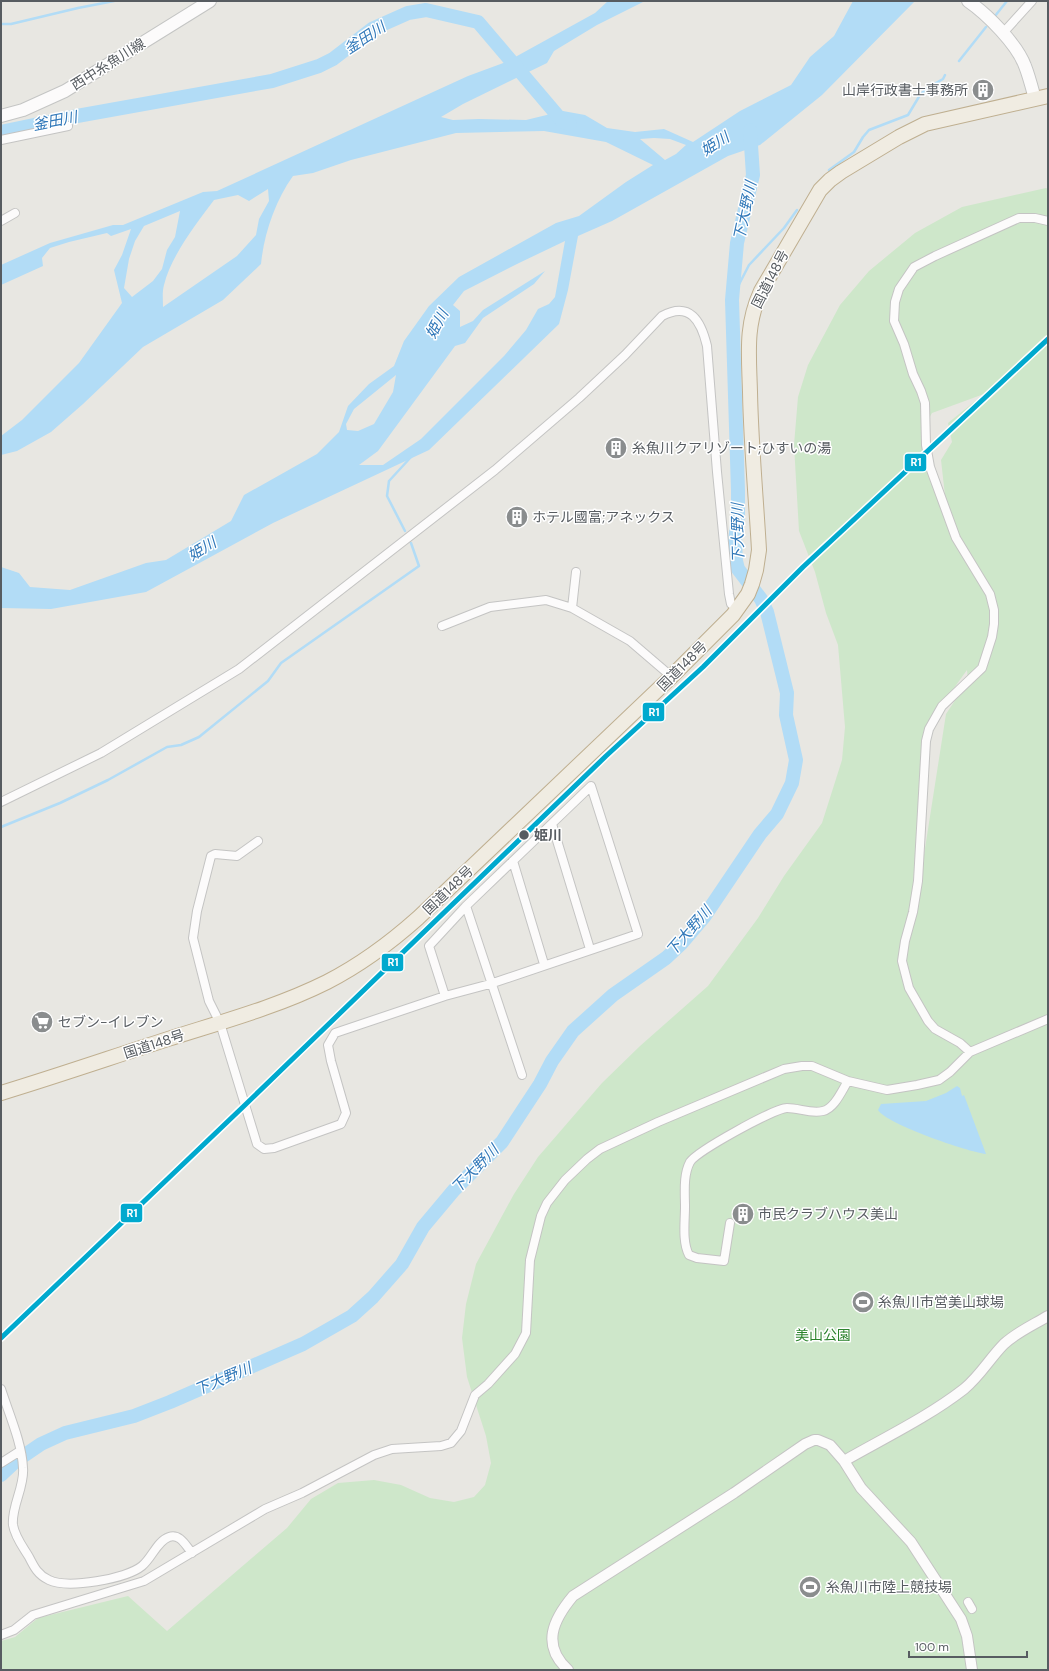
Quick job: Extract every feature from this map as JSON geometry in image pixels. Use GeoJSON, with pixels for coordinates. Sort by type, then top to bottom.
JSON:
{"type":"FeatureCollection","features":[{"type":"Feature","properties":{"kind":"highway","name":"国道148号"},"geometry":{"type":"LineString","coordinates":[[1,1093],[220,1023],[293,997],[327,982],[367,959],[396,938],[418,918],[672,677],[738,608],[748,594],[754,579],[758,550],[750,420],[748,338],[750,324],[754,307],[761,291],[815,197],[824,185],[841,172],[899,137],[925,124],[1041,97]]}},
{"type":"Feature","properties":{"kind":"main road","name":"西中糸魚川線"},"geometry":{"type":"LineString","coordinates":[[1,116],[23,110],[65,91],[210,1]]}},
{"type":"Feature","properties":{"kind":"main road"},"geometry":{"type":"LineString","coordinates":[[968,1],[1003,33],[1018,52],[1041,97]]}},
{"type":"Feature","properties":{"kind":"street"},"geometry":{"type":"LineString","coordinates":[[1003,33],[1032,1]]}},
{"type":"Feature","properties":{"kind":"street"},"geometry":{"type":"LineString","coordinates":[[1,140],[68,126]]}},
{"type":"Feature","properties":{"kind":"street"},"geometry":{"type":"LineString","coordinates":[[1,221],[15,213]]}},
{"type":"Feature","properties":{"kind":"street"},"geometry":{"type":"LineString","coordinates":[[970,1052],[960,1043],[935,1028],[928,1021],[909,988],[902,962],[904,941],[913,912],[918,881],[926,741],[929,729],[942,706],[982,668],[992,637],[994,610],[990,594],[956,538],[930,467],[926,445],[925,403],[913,374],[904,344],[894,321],[895,302],[899,289],[914,267],[1019,218],[1034,218],[1048,221]]}},
{"type":"Feature","properties":{"kind":"street"},"geometry":{"type":"LineString","coordinates":[[1,802],[101,753],[239,669],[495,470],[579,398],[625,355],[662,316],[669,312],[678,311],[693,316],[699,321],[708,346],[717,472],[729,594],[731,604],[738,608]]}},
{"type":"Feature","properties":{"kind":"street"},"geometry":{"type":"LineString","coordinates":[[572,608],[576,572]]}},
{"type":"Feature","properties":{"kind":"street"},"geometry":{"type":"LineString","coordinates":[[442,626],[490,607],[546,600],[572,608],[630,641],[672,677]]}},
{"type":"Feature","properties":{"kind":"street"},"geometry":{"type":"LineString","coordinates":[[258,841],[237,856],[215,854],[211,856],[197,911],[193,938],[209,1001],[220,1023],[257,1144],[264,1149],[274,1148],[341,1124],[346,1114],[328,1045],[335,1034],[348,1028],[445,996],[490,984],[544,964],[638,934],[591,786],[466,906],[429,946],[445,996]]}},
{"type":"Feature","properties":{"kind":"street"},"geometry":{"type":"LineString","coordinates":[[552,824],[590,949]]}},
{"type":"Feature","properties":{"kind":"street"},"geometry":{"type":"LineString","coordinates":[[513,860],[544,964]]}},
{"type":"Feature","properties":{"kind":"street"},"geometry":{"type":"LineString","coordinates":[[466,906],[490,984],[522,1075]]}},
{"type":"Feature","properties":{"kind":"street"},"geometry":{"type":"LineString","coordinates":[[1,1635],[14,1630],[33,1615],[144,1581],[265,1509],[302,1493],[374,1455],[392,1449],[441,1446],[451,1443],[461,1431],[475,1395],[488,1384],[515,1354],[526,1333],[530,1260],[541,1216],[547,1203],[565,1180],[586,1159],[600,1150],[670,1116],[784,1069],[812,1066],[848,1081],[887,1090],[939,1080],[950,1072],[970,1052],[1048,1019]]}},
{"type":"Feature","properties":{"kind":"street"},"geometry":{"type":"LineString","coordinates":[[730,1223],[724,1261],[697,1258],[689,1255],[686,1243],[685,1195],[687,1172],[692,1160],[715,1143],[771,1113],[786,1108],[806,1111],[824,1111],[834,1104],[848,1081]]}},
{"type":"Feature","properties":{"kind":"street"},"geometry":{"type":"LineString","coordinates":[[844,1461],[949,1401],[966,1388],[982,1372],[1003,1345],[1014,1335],[1048,1316]]}},
{"type":"Feature","properties":{"kind":"street"},"geometry":{"type":"LineString","coordinates":[[1,1389],[24,1469],[13,1524],[16,1535],[38,1573],[56,1583],[66,1584],[99,1581],[136,1570],[143,1565],[163,1540],[170,1537],[176,1537],[183,1540],[192,1553]]}},
{"type":"Feature","properties":{"kind":"street"},"geometry":{"type":"LineString","coordinates":[[568,1670],[559,1662],[555,1653],[553,1642],[554,1623],[563,1608],[573,1596],[734,1493],[805,1444],[814,1440],[826,1442],[834,1449],[844,1461],[861,1488],[911,1542],[961,1619],[967,1636],[972,1670]]}},
{"type":"Feature","properties":{"kind":"street"},"geometry":{"type":"LineString","coordinates":[[1,1463],[20,1451]]}},
{"type":"Feature","properties":{"kind":"street"},"geometry":{"type":"LineString","coordinates":[[968,1602],[972,1610]]}},
{"type":"Feature","properties":{"kind":"green space","name":"美山公園"},"geometry":{"type":"Polygon","coordinates":[[[1046,188],[1048,189],[1048,1670],[1,1670],[1,1641],[15,1637],[38,1618],[128,1596],[167,1631],[287,1528],[311,1499],[338,1483],[374,1480],[401,1485],[430,1498],[454,1502],[474,1497],[485,1485],[491,1463],[486,1436],[467,1377],[462,1338],[466,1304],[476,1264],[514,1194],[538,1157],[602,1083],[640,1046],[708,986],[758,918],[784,876],[822,823],[842,760],[845,727],[838,645],[826,613],[815,572],[799,531],[794,445],[798,397],[808,365],[840,305],[869,271],[915,233],[962,207],[1046,188]],[[984,394],[932,413],[924,427],[944,514],[948,522],[941,460],[952,442],[948,423],[984,394]],[[967,670],[949,695],[922,742],[913,886],[921,874],[946,714],[968,681],[967,670]]]}},
{"type":"Feature","properties":{"kind":"water"},"geometry":{"type":"Polygon","coordinates":[[[608,1],[645,1],[597,25],[554,51],[547,63],[463,104],[441,117],[453,120],[526,120],[563,111],[585,115],[607,128],[635,132],[664,129],[693,142],[740,111],[791,85],[810,57],[834,36],[853,1],[915,1],[822,95],[760,145],[728,156],[612,221],[578,236],[568,290],[559,324],[429,450],[273,523],[146,592],[51,609],[1,608],[1,567],[19,573],[30,587],[70,590],[146,563],[166,560],[231,521],[244,495],[317,454],[339,432],[348,406],[369,384],[394,366],[404,341],[429,306],[459,277],[556,223],[579,216],[626,182],[653,165],[606,142],[544,131],[456,133],[351,160],[313,173],[293,176],[281,196],[271,218],[262,253],[261,264],[223,300],[143,347],[51,432],[17,451],[1,455],[1,436],[22,420],[79,363],[122,303],[114,270],[122,255],[131,229],[111,236],[107,233],[50,248],[42,258],[43,266],[1,285],[1,265],[50,243],[113,225],[123,225],[203,192],[217,191],[468,76],[506,62],[595,13],[608,1]],[[640,139],[665,160],[676,154],[686,145],[670,139],[640,139]],[[268,189],[249,201],[238,195],[214,200],[185,241],[172,263],[163,288],[163,307],[237,256],[256,235],[259,219],[269,201],[268,189]],[[180,211],[144,226],[135,241],[129,259],[124,288],[132,297],[153,281],[162,269],[167,250],[175,237],[180,211]],[[565,241],[464,291],[453,305],[460,311],[460,327],[473,321],[483,310],[545,271],[534,284],[483,318],[465,343],[455,346],[378,451],[359,465],[383,465],[421,439],[504,356],[526,330],[538,309],[549,304],[555,297],[565,241]],[[396,375],[354,409],[346,424],[347,430],[358,431],[374,424],[393,392],[396,375]]]}},
{"type":"Feature","properties":{"kind":"water"},"geometry":{"type":"Polygon","coordinates":[[[957,1086],[960,1088],[962,1096],[964,1095],[986,1154],[946,1143],[911,1130],[884,1116],[878,1110],[881,1104],[926,1101],[946,1093],[957,1086]]]}},
{"type":"Feature","properties":{"kind":"waterway"},"geometry":{"type":"LineString","coordinates":[[1,24],[11,24],[114,1]]}},
{"type":"Feature","properties":{"kind":"waterway"},"geometry":{"type":"LineString","coordinates":[[995,16],[1007,1]]}},
{"type":"Feature","properties":{"kind":"waterway","name":"釜田川"},"geometry":{"type":"LineString","coordinates":[[1,132],[77,116],[272,81],[319,66],[333,59],[372,29],[408,13],[426,10],[478,22],[563,122],[570,124]]}},
{"type":"Feature","properties":{"kind":"waterway"},"geometry":{"type":"LineString","coordinates":[[959,61],[986,27]]}},
{"type":"Feature","properties":{"kind":"waterway"},"geometry":{"type":"LineString","coordinates":[[829,170],[854,152],[869,130],[908,115],[920,95],[927,88],[943,79],[945,75]]}},
{"type":"Feature","properties":{"kind":"waterway","name":"下大野川"},"geometry":{"type":"LineString","coordinates":[[1,1475],[16,1461],[41,1444],[65,1433],[134,1416],[170,1402],[303,1344],[352,1316],[373,1297],[402,1264],[423,1227],[454,1190],[502,1142],[540,1084],[552,1061],[573,1031],[613,995],[666,958],[681,944],[704,917],[760,834],[777,814],[792,783],[796,760],[786,715],[787,693],[767,612],[761,599],[738,569],[735,541],[738,516],[738,491],[732,300],[737,243],[753,175],[750,130]]}},
{"type":"Feature","properties":{"kind":"waterway"},"geometry":{"type":"LineString","coordinates":[[732,298],[749,265],[784,228],[797,210]]}},
{"type":"Feature","properties":{"kind":"waterway"},"geometry":{"type":"LineString","coordinates":[[405,531],[387,496],[389,481],[411,457]]}},
{"type":"Feature","properties":{"kind":"waterway"},"geometry":{"type":"LineString","coordinates":[[1,827],[60,803],[108,780],[167,747],[181,745],[199,737],[268,681],[281,663],[419,566],[411,543]]}},
{"type":"Feature","properties":{"kind":"transit line","name":"R1"},"geometry":{"type":"LineString","coordinates":[[1,1338],[245,1105],[606,756],[703,667],[803,567],[1048,339]]}},
{"type":"Feature","properties":{"kind":"place","name":"山岸行政書士事務所"},"geometry":{"type":"Point","coordinates":[983,90]}},
{"type":"Feature","properties":{"kind":"place","name":"糸魚川クアリゾート;ひすいの湯"},"geometry":{"type":"Point","coordinates":[616,448]}},
{"type":"Feature","properties":{"kind":"place","name":"ホテル國富;アネックス"},"geometry":{"type":"Point","coordinates":[517,517]}},
{"type":"Feature","properties":{"kind":"place","name":"姫川"},"geometry":{"type":"Point","coordinates":[524,835]}},
{"type":"Feature","properties":{"kind":"place","name":"セブン-イレブン"},"geometry":{"type":"Point","coordinates":[42,1022]}},
{"type":"Feature","properties":{"kind":"place","name":"市民クラブハウス美山"},"geometry":{"type":"Point","coordinates":[743,1214]}},
{"type":"Feature","properties":{"kind":"place","name":"糸魚川市営美山球場"},"geometry":{"type":"Point","coordinates":[863,1302]}},
{"type":"Feature","properties":{"kind":"place","name":"糸魚川市陸上競技場"},"geometry":{"type":"Point","coordinates":[810,1587]}}]}
